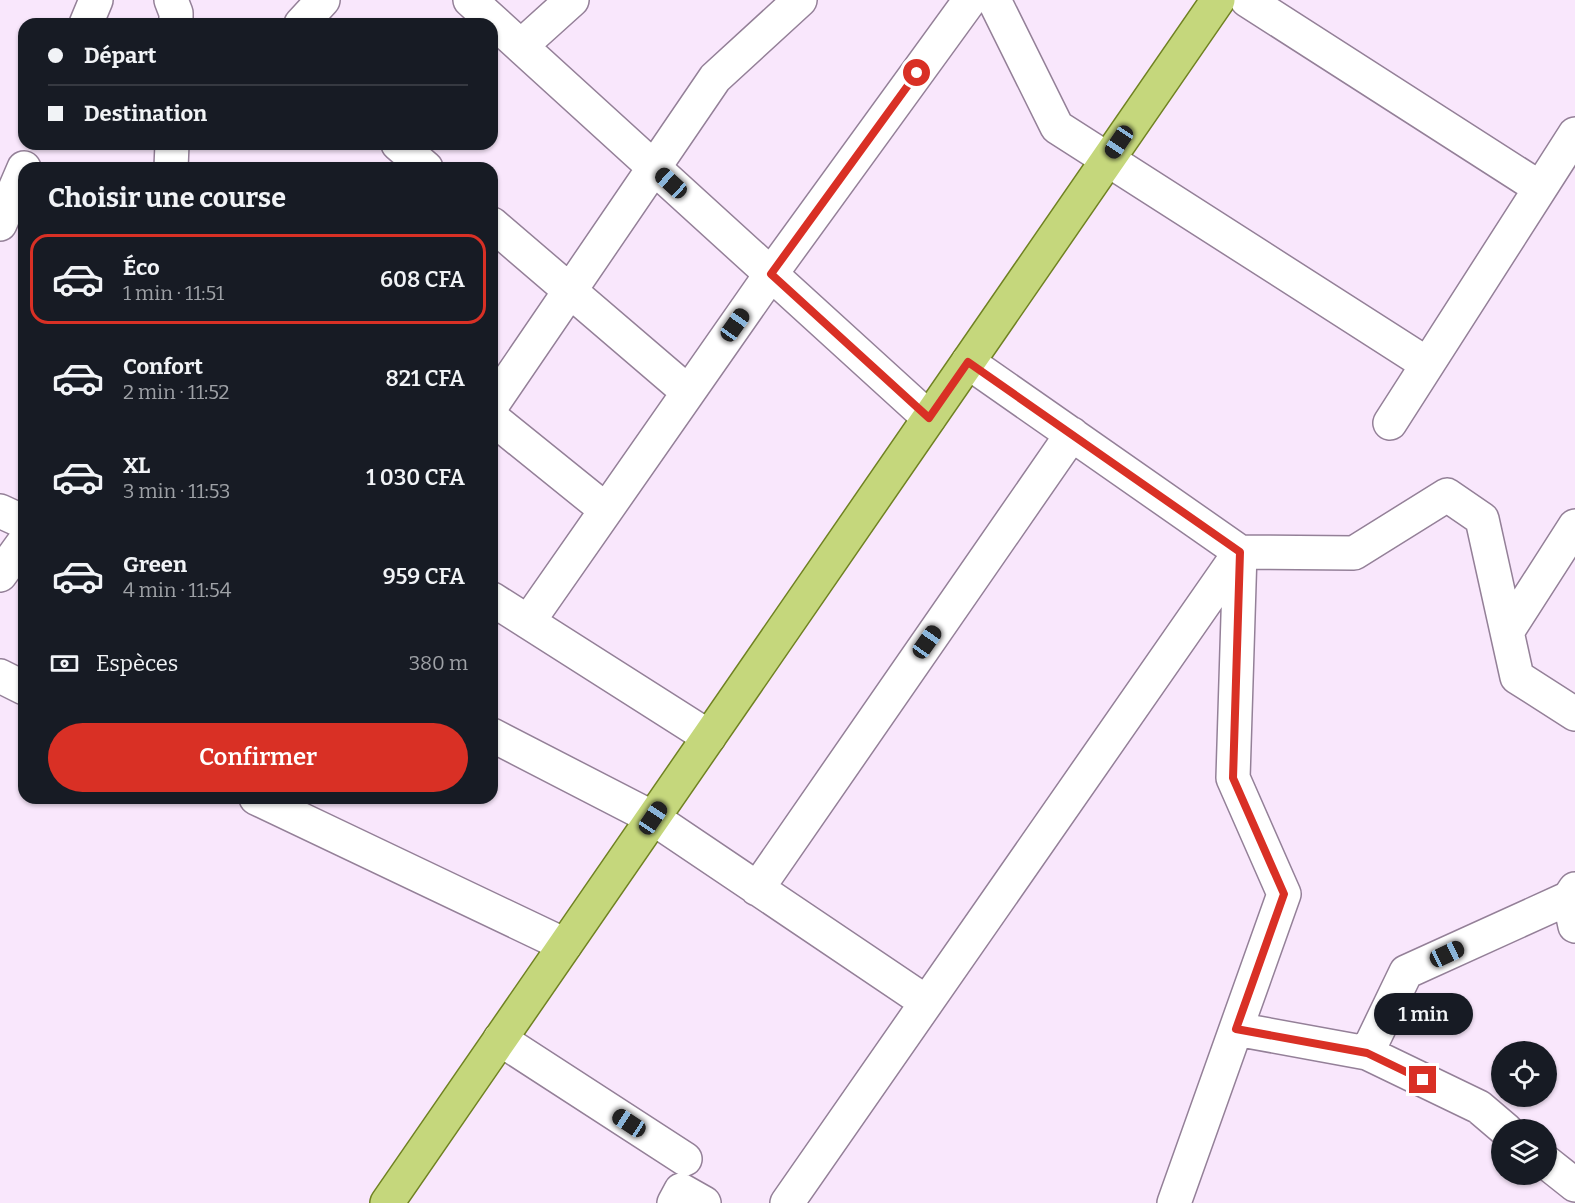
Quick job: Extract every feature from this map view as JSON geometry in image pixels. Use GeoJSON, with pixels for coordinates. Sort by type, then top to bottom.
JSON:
{"type":"FeatureCollection","features":[{"type":"Feature","properties":{"kind":"main road"},"geometry":{"type":"LineString","coordinates":[[387,1203],[1218,0]]}},
{"type":"Feature","properties":{"kind":"street"},"geometry":{"type":"LineString","coordinates":[[88,18],[96,0]]}},
{"type":"Feature","properties":{"kind":"street"},"geometry":{"type":"LineString","coordinates":[[171,0],[176,18]]}},
{"type":"Feature","properties":{"kind":"street"},"geometry":{"type":"LineString","coordinates":[[306,18],[323,0]]}},
{"type":"Feature","properties":{"kind":"street"},"geometry":{"type":"LineString","coordinates":[[470,0],[490,18]]}},
{"type":"Feature","properties":{"kind":"street"},"geometry":{"type":"LineString","coordinates":[[521,46],[572,0]]}},
{"type":"Feature","properties":{"kind":"street"},"geometry":{"type":"LineString","coordinates":[[498,396],[715,78],[800,0]]}},
{"type":"Feature","properties":{"kind":"street"},"geometry":{"type":"LineString","coordinates":[[528,622],[771,274],[970,0]]}},
{"type":"Feature","properties":{"kind":"street"},"geometry":{"type":"LineString","coordinates":[[994,0],[1058,127],[1427,364]]}},
{"type":"Feature","properties":{"kind":"street"},"geometry":{"type":"LineString","coordinates":[[1247,0],[1540,188]]}},
{"type":"Feature","properties":{"kind":"street"},"geometry":{"type":"LineString","coordinates":[[498,25],[929,418]]}},
{"type":"Feature","properties":{"kind":"street"},"geometry":{"type":"LineString","coordinates":[[1390,423],[1575,134]]}},
{"type":"Feature","properties":{"kind":"street"},"geometry":{"type":"LineString","coordinates":[[405,150],[419,162]]}},
{"type":"Feature","properties":{"kind":"street"},"geometry":{"type":"LineString","coordinates":[[0,224],[18,182]]}},
{"type":"Feature","properties":{"kind":"street"},"geometry":{"type":"LineString","coordinates":[[498,229],[688,392]]}},
{"type":"Feature","properties":{"kind":"street"},"geometry":{"type":"LineString","coordinates":[[968,362],[1240,552],[1354,554],[1447,495],[1482,519],[1517,677],[1575,714]]}},
{"type":"Feature","properties":{"kind":"street"},"geometry":{"type":"LineString","coordinates":[[498,423],[606,510]]}},
{"type":"Feature","properties":{"kind":"street"},"geometry":{"type":"LineString","coordinates":[[757,889],[1072,434]]}},
{"type":"Feature","properties":{"kind":"street"},"geometry":{"type":"LineString","coordinates":[[0,511],[18,519]]}},
{"type":"Feature","properties":{"kind":"street"},"geometry":{"type":"LineString","coordinates":[[1507,632],[1575,526]]}},
{"type":"Feature","properties":{"kind":"street"},"geometry":{"type":"LineString","coordinates":[[0,575],[18,550]]}},
{"type":"Feature","properties":{"kind":"street"},"geometry":{"type":"LineString","coordinates":[[787,1203],[1240,552]]}},
{"type":"Feature","properties":{"kind":"street"},"geometry":{"type":"LineString","coordinates":[[1174,1203],[1284,894],[1233,778],[1240,552]]}},
{"type":"Feature","properties":{"kind":"street"},"geometry":{"type":"LineString","coordinates":[[498,603],[709,737]]}},
{"type":"Feature","properties":{"kind":"street"},"geometry":{"type":"LineString","coordinates":[[0,676],[18,685]]}},
{"type":"Feature","properties":{"kind":"street"},"geometry":{"type":"LineString","coordinates":[[498,738],[653,818],[926,1002]]}},
{"type":"Feature","properties":{"kind":"street"},"geometry":{"type":"LineString","coordinates":[[300,807],[565,945]]}},
{"type":"Feature","properties":{"kind":"street"},"geometry":{"type":"LineString","coordinates":[[1367,1053],[1406,972],[1573,904]]}},
{"type":"Feature","properties":{"kind":"street"},"geometry":{"type":"LineString","coordinates":[[1236,1029],[1367,1053],[1479,1107],[1493,1119]]}},
{"type":"Feature","properties":{"kind":"street"},"geometry":{"type":"LineString","coordinates":[[500,1039],[684,1159]]}},
{"type":"Feature","properties":{"kind":"street"},"geometry":{"type":"LineString","coordinates":[[1557,1171],[1575,1185]]}},
{"type":"Feature","properties":{"kind":"street"},"geometry":{"type":"LineString","coordinates":[[674,1203],[681,1190],[704,1203]]}},
{"type":"Feature","properties":{"kind":"route"},"geometry":{"type":"LineString","coordinates":[[917,73],[771,274],[929,418],[968,362],[1240,552],[1233,778],[1284,894],[1236,1029],[1367,1053],[1423,1080]]}}]}
